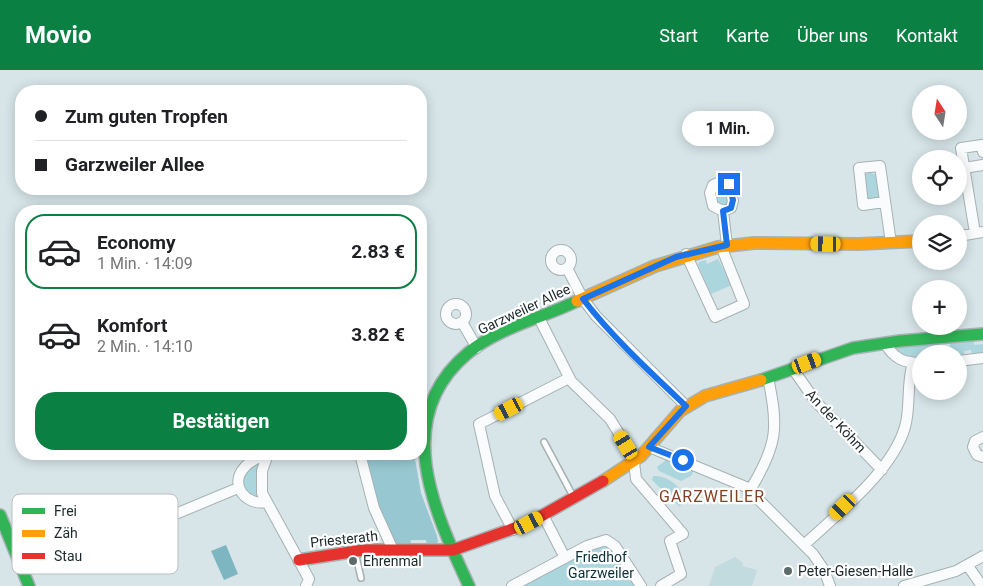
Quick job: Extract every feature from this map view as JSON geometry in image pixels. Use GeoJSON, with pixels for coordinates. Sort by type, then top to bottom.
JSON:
{"type":"FeatureCollection","features":[{"type":"Feature","properties":{"kind":"street"},"geometry":{"type":"LineString","coordinates":[[961,150],[961,148],[982,145],[983,152]]}},
{"type":"Feature","properties":{"kind":"street"},"geometry":{"type":"LineString","coordinates":[[967,168],[983,165]]}},
{"type":"Feature","properties":{"kind":"street"},"geometry":{"type":"LineString","coordinates":[[967,181],[979,232]]}},
{"type":"Feature","properties":{"kind":"street"},"geometry":{"type":"LineString","coordinates":[[884,202],[891,243]]}},
{"type":"Feature","properties":{"kind":"street"},"geometry":{"type":"LineString","coordinates":[[686,254],[715,317],[744,304],[724,246],[723,211]]}},
{"type":"Feature","properties":{"kind":"street","name":"Garzweiler Allee"},"geometry":{"type":"LineString","coordinates":[[427,403],[445,374],[477,348],[539,318],[686,254],[724,246],[753,243],[912,242]]}},
{"type":"Feature","properties":{"kind":"street","name":"Garzweiler Allee"},"geometry":{"type":"LineString","coordinates":[[567,268],[583,299]]}},
{"type":"Feature","properties":{"kind":"street"},"geometry":{"type":"LineString","coordinates":[[583,299],[602,323],[686,406],[714,392],[768,378],[842,351],[885,343],[983,334]]}},
{"type":"Feature","properties":{"kind":"street"},"geometry":{"type":"LineString","coordinates":[[539,318],[569,378],[612,422],[634,462],[636,479],[683,534],[670,541],[681,574],[661,586]]}},
{"type":"Feature","properties":{"kind":"street","name":"Garzweiler Allee"},"geometry":{"type":"LineString","coordinates":[[462,322],[477,348]]}},
{"type":"Feature","properties":{"kind":"street"},"geometry":{"type":"LineString","coordinates":[[885,343],[895,357],[912,362]]}},
{"type":"Feature","properties":{"kind":"street"},"geometry":{"type":"LineString","coordinates":[[967,360],[983,358]]}},
{"type":"Feature","properties":{"kind":"street","name":"An der Köhm"},"geometry":{"type":"LineString","coordinates":[[793,369],[816,402],[882,470]]}},
{"type":"Feature","properties":{"kind":"street"},"geometry":{"type":"LineString","coordinates":[[513,530],[496,496],[479,424],[569,378]]}},
{"type":"Feature","properties":{"kind":"street"},"geometry":{"type":"LineString","coordinates":[[750,490],[767,462],[772,443],[775,414],[768,378]]}},
{"type":"Feature","properties":{"kind":"street"},"geometry":{"type":"LineString","coordinates":[[804,545],[882,470],[898,446],[905,426],[912,389]]}},
{"type":"Feature","properties":{"kind":"street","name":"Priesterath"},"geometry":{"type":"LineString","coordinates":[[299,560],[355,551],[453,550],[513,530],[574,499],[634,462],[686,406]]}},
{"type":"Feature","properties":{"kind":"street"},"geometry":{"type":"LineString","coordinates":[[983,437],[975,441],[973,447],[978,455],[983,457]]}},
{"type":"Feature","properties":{"kind":"street"},"geometry":{"type":"LineString","coordinates":[[649,447],[724,476],[750,490],[821,565],[830,586]]}},
{"type":"Feature","properties":{"kind":"street","name":"Priesterath"},"geometry":{"type":"LineString","coordinates":[[238,488],[239,476],[244,467],[257,460]]}},
{"type":"Feature","properties":{"kind":"street","name":"Priesterath"},"geometry":{"type":"LineString","coordinates":[[266,460],[261,476],[266,502],[299,560],[310,584]]}},
{"type":"Feature","properties":{"kind":"street","name":"Priesterath"},"geometry":{"type":"LineString","coordinates":[[362,460],[374,508],[393,550]]}},
{"type":"Feature","properties":{"kind":"street","name":"Garzweiler Allee"},"geometry":{"type":"LineString","coordinates":[[425,460],[427,482],[469,586]]}},
{"type":"Feature","properties":{"kind":"street"},"geometry":{"type":"LineString","coordinates":[[178,513],[238,488],[251,501],[266,502]]}},
{"type":"Feature","properties":{"kind":"street"},"geometry":{"type":"LineString","coordinates":[[0,515],[12,544]]}},
{"type":"Feature","properties":{"kind":"street"},"geometry":{"type":"LineString","coordinates":[[543,515],[565,558]]}},
{"type":"Feature","properties":{"kind":"street"},"geometry":{"type":"LineString","coordinates":[[512,586],[596,542],[606,540],[615,546],[641,586]]}},
{"type":"Feature","properties":{"kind":"street"},"geometry":{"type":"LineString","coordinates":[[904,586],[968,566],[983,556]]}},
{"type":"Feature","properties":{"kind":"street"},"geometry":{"type":"LineString","coordinates":[[968,566],[982,586]]}},
{"type":"Feature","properties":{"kind":"street"},"geometry":{"type":"LineString","coordinates":[[24,574],[29,586]]}},
{"type":"Feature","properties":{"kind":"lane"},"geometry":{"type":"LineString","coordinates":[[544,442],[574,499]]}},
{"type":"Feature","properties":{"kind":"lane"},"geometry":{"type":"LineString","coordinates":[[355,551],[361,578]]}},
{"type":"Feature","properties":{"kind":"shaded area"},"geometry":{"type":"Polygon","coordinates":[[[364,460],[415,460],[421,493],[438,542],[434,546],[427,546],[426,540],[411,540],[410,547],[398,546],[392,541],[381,518],[364,460]]]}},
{"type":"Feature","properties":{"kind":"shaded area"},"geometry":{"type":"Polygon","coordinates":[[[226,545],[238,574],[224,580],[211,551],[226,545]]]}},
{"type":"Feature","properties":{"kind":"shaded area"},"geometry":{"type":"Polygon","coordinates":[[[735,557],[743,563],[742,566],[757,570],[752,586],[709,586],[715,567],[735,557]]]}},
{"type":"Feature","properties":{"kind":"green space"},"geometry":{"type":"Polygon","coordinates":[[[869,172],[878,176],[880,195],[877,199],[868,200],[864,196],[863,177],[869,172]]]}},
{"type":"Feature","properties":{"kind":"green space"},"geometry":{"type":"Polygon","coordinates":[[[723,186],[727,188],[730,204],[725,207],[717,206],[714,189],[723,186]]]}},
{"type":"Feature","properties":{"kind":"green space"},"geometry":{"type":"Polygon","coordinates":[[[718,259],[732,285],[711,294],[698,265],[699,262],[706,260],[707,264],[718,259]]]}},
{"type":"Feature","properties":{"kind":"green space"},"geometry":{"type":"Polygon","coordinates":[[[973,338],[974,345],[983,344],[983,355],[972,356],[971,350],[967,351],[967,345],[950,345],[950,340],[973,338]]]}},
{"type":"Feature","properties":{"kind":"green space"},"geometry":{"type":"Polygon","coordinates":[[[940,341],[941,345],[912,345],[912,358],[898,354],[898,348],[895,346],[940,341]]]}},
{"type":"Feature","properties":{"kind":"green space"},"geometry":{"type":"Polygon","coordinates":[[[666,460],[694,470],[691,476],[681,481],[659,471],[657,467],[666,460]]]}},
{"type":"Feature","properties":{"kind":"green space"},"geometry":{"type":"Polygon","coordinates":[[[260,461],[259,498],[248,495],[241,481],[249,467],[260,461]]]}},
{"type":"Feature","properties":{"kind":"green space"},"geometry":{"type":"Polygon","coordinates":[[[653,476],[667,479],[679,489],[684,497],[680,507],[652,480],[653,476]]]}},
{"type":"Feature","properties":{"kind":"green space","name":"Friedhof Garzweiler"},"geometry":{"type":"Polygon","coordinates":[[[609,543],[639,586],[517,586],[597,544],[609,543]]]}},
{"type":"Feature","properties":{"kind":"traffic: fast"},"geometry":{"type":"LineString","coordinates":[[427,424],[430,406],[444,379],[468,353],[506,330],[577,301]]}},
{"type":"Feature","properties":{"kind":"traffic: fast"},"geometry":{"type":"LineString","coordinates":[[761,380],[853,348],[900,341],[983,334]]}},
{"type":"Feature","properties":{"kind":"traffic: fast"},"geometry":{"type":"LineString","coordinates":[[426,460],[433,496],[443,527],[469,586]]}},
{"type":"Feature","properties":{"kind":"traffic: fast"},"geometry":{"type":"LineString","coordinates":[[0,515],[12,544]]}},
{"type":"Feature","properties":{"kind":"traffic: fast"},"geometry":{"type":"LineString","coordinates":[[24,574],[29,586]]}},
{"type":"Feature","properties":{"kind":"traffic: slow"},"geometry":{"type":"LineString","coordinates":[[577,301],[655,266],[718,247],[754,243],[859,244],[912,241]]}},
{"type":"Feature","properties":{"kind":"traffic: slow"},"geometry":{"type":"LineString","coordinates":[[603,481],[641,456],[680,411],[705,396],[761,380]]}},
{"type":"Feature","properties":{"kind":"traffic: jam"},"geometry":{"type":"LineString","coordinates":[[299,560],[364,550],[453,550],[529,523],[603,481]]}},
{"type":"Feature","properties":{"kind":"place","name":"Ehrenmal"},"geometry":{"type":"Point","coordinates":[353,561]}},
{"type":"Feature","properties":{"kind":"place","name":"Peter-Giesen-Halle"},"geometry":{"type":"Point","coordinates":[788,571]}},
{"type":"Feature","properties":{"kind":"district","name":"GARZWEILER"},"geometry":{"type":"Point","coordinates":[712,496]}},
{"type":"Feature","properties":{"kind":"route"},"geometry":{"type":"LineString","coordinates":[[683,460],[649,447],[686,406],[630,352],[596,316],[583,299],[676,257],[727,245],[723,211],[729,210],[733,203],[729,184]]}}]}
